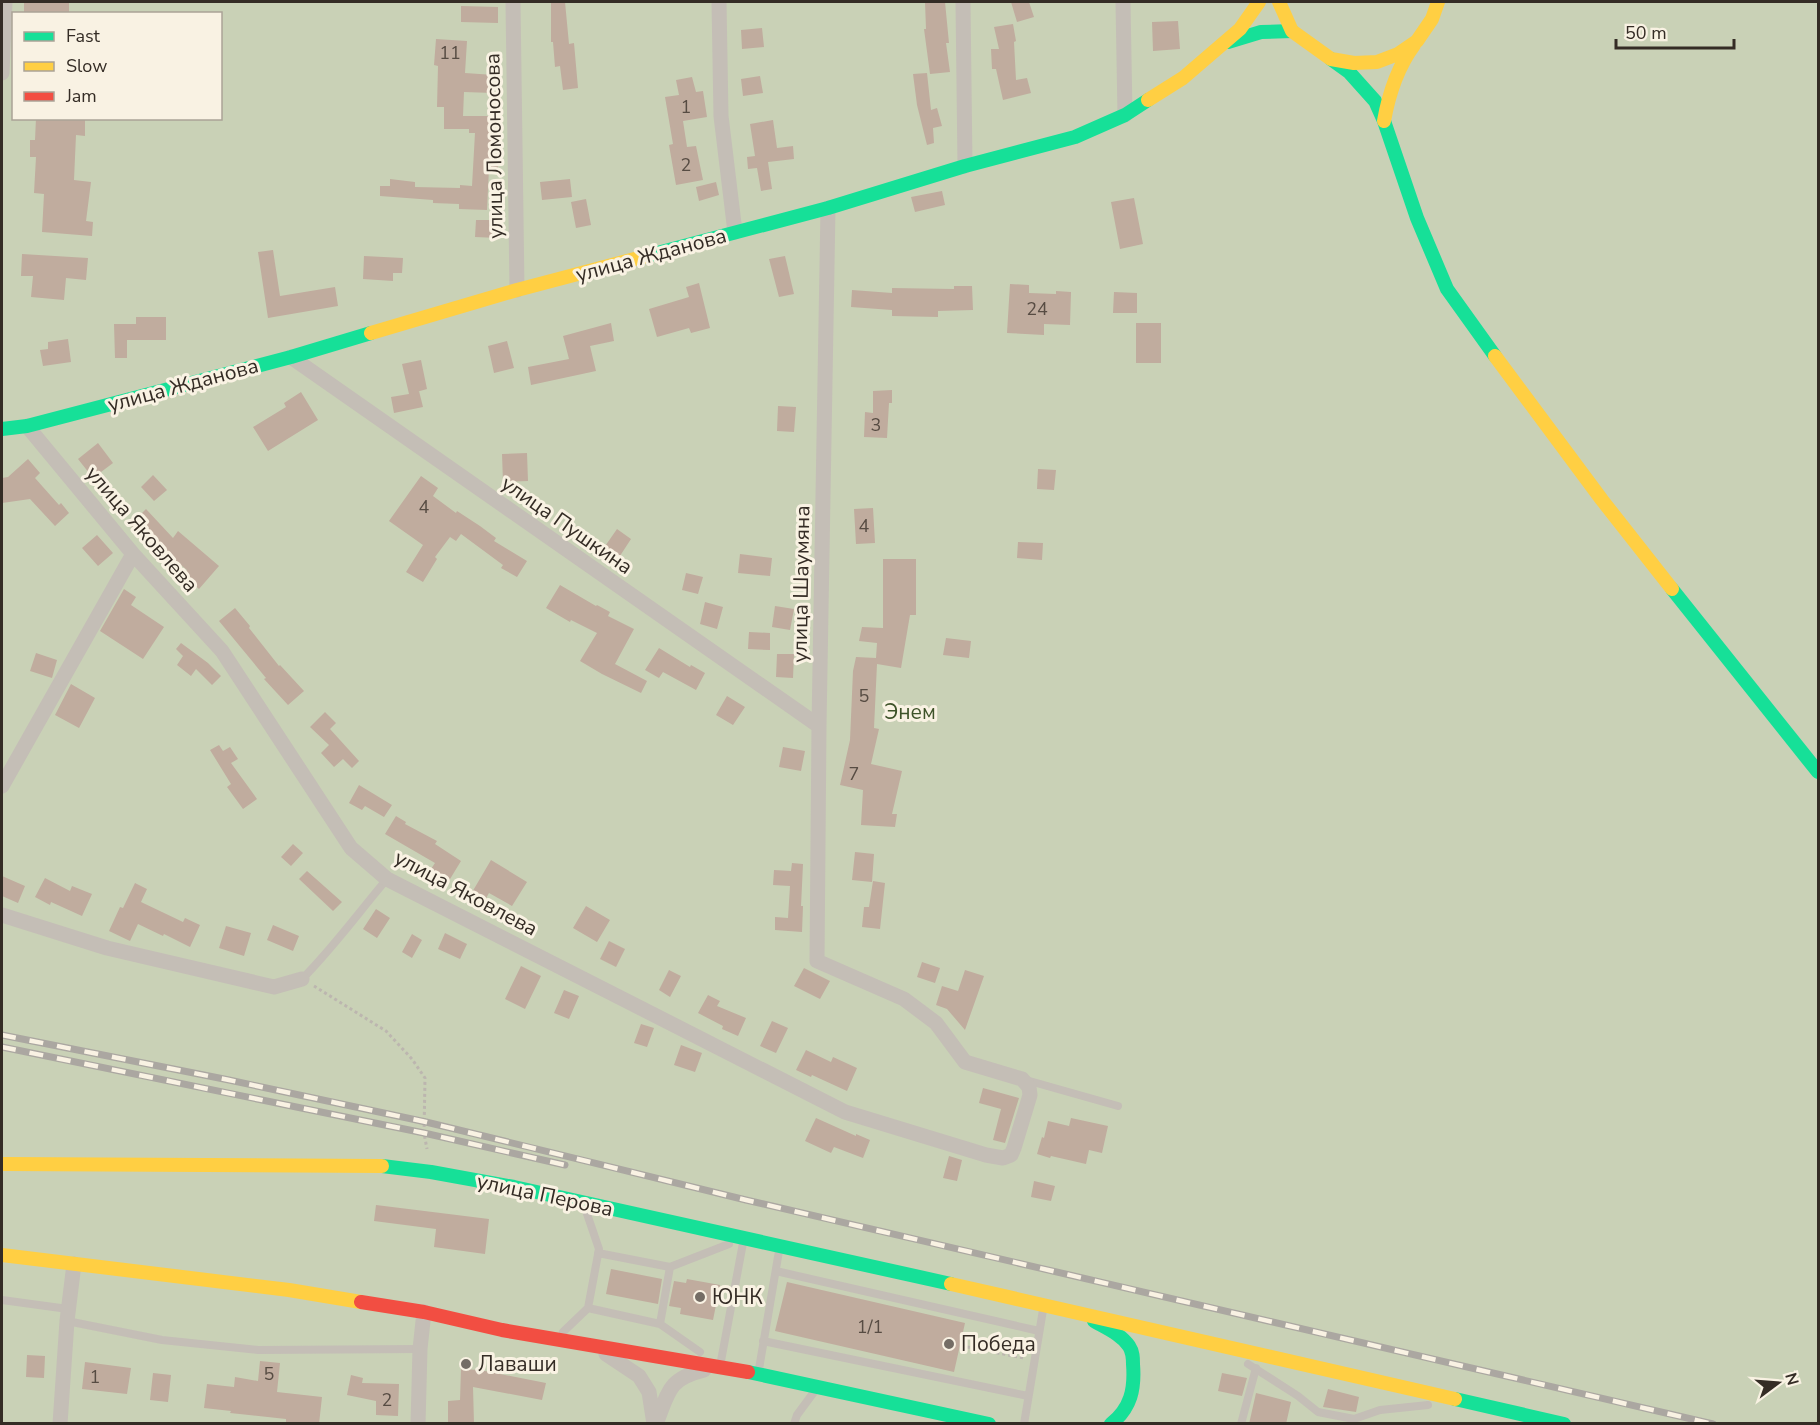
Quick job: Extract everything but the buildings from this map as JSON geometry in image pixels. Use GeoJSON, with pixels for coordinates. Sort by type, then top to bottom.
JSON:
{"type":"FeatureCollection","features":[{"type":"Feature","properties":{"kind":"main road","name":"улица Жданова"},"geometry":{"type":"LineString","coordinates":[[2,429],[27,426],[291,357],[517,290],[828,208],[965,166],[1075,137],[1125,115],[1184,78],[1240,29],[1259,2]]}},
{"type":"Feature","properties":{"kind":"main road"},"geometry":{"type":"LineString","coordinates":[[1279,2],[1292,31],[1349,72],[1375,101],[1417,218],[1447,289],[1602,500],[1818,772]]}},
{"type":"Feature","properties":{"kind":"main road"},"geometry":{"type":"LineString","coordinates":[[1384,121],[1394,78],[1404,58],[1432,19],[1438,2]]}},
{"type":"Feature","properties":{"kind":"main road"},"geometry":{"type":"LineString","coordinates":[[1227,42],[1261,32],[1292,31]]}},
{"type":"Feature","properties":{"kind":"main road"},"geometry":{"type":"LineString","coordinates":[[1331,59],[1354,63],[1377,62],[1398,54],[1417,41]]}},
{"type":"Feature","properties":{"kind":"main road","name":"улица Перова"},"geometry":{"type":"LineString","coordinates":[[2,1164],[373,1165],[431,1172],[514,1187],[1044,1304],[1564,1424]]}},
{"type":"Feature","properties":{"kind":"main road"},"geometry":{"type":"LineString","coordinates":[[2,1255],[289,1290],[424,1312],[555,1340],[720,1366],[989,1424]]}},
{"type":"Feature","properties":{"kind":"main road"},"geometry":{"type":"LineString","coordinates":[[1078,1312],[1116,1333],[1131,1349],[1136,1377],[1130,1401],[1118,1419],[1111,1424]]}},
{"type":"Feature","properties":{"kind":"street"},"geometry":{"type":"LineString","coordinates":[[2,73],[5,2]]}},
{"type":"Feature","properties":{"kind":"street","name":"улица Ломоносова"},"geometry":{"type":"LineString","coordinates":[[513,2],[517,290]]}},
{"type":"Feature","properties":{"kind":"street"},"geometry":{"type":"LineString","coordinates":[[718,2],[722,116],[735,232]]}},
{"type":"Feature","properties":{"kind":"street"},"geometry":{"type":"LineString","coordinates":[[963,2],[965,166]]}},
{"type":"Feature","properties":{"kind":"street"},"geometry":{"type":"LineString","coordinates":[[1123,2],[1125,115]]}},
{"type":"Feature","properties":{"kind":"street","name":"улица Шаумяна"},"geometry":{"type":"LineString","coordinates":[[828,208],[817,961],[904,999],[936,1023],[965,1062],[1022,1079]]}},
{"type":"Feature","properties":{"kind":"street","name":"улица Пушкина"},"geometry":{"type":"LineString","coordinates":[[291,357],[819,726]]}},
{"type":"Feature","properties":{"kind":"street","name":"улица Яковлева"},"geometry":{"type":"LineString","coordinates":[[27,426],[133,554],[222,651],[351,848],[387,879],[845,1112],[986,1155],[1003,1158],[1011,1155],[1030,1095],[1029,1088],[1022,1079]]}},
{"type":"Feature","properties":{"kind":"street"},"geometry":{"type":"LineString","coordinates":[[2,786],[133,554]]}},
{"type":"Feature","properties":{"kind":"street"},"geometry":{"type":"LineString","coordinates":[[2,915],[107,948],[274,987],[302,979]]}},
{"type":"Feature","properties":{"kind":"street"},"geometry":{"type":"LineString","coordinates":[[60,1424],[74,1264]]}},
{"type":"Feature","properties":{"kind":"street"},"geometry":{"type":"LineString","coordinates":[[418,1424],[420,1349],[424,1312]]}},
{"type":"Feature","properties":{"kind":"street"},"geometry":{"type":"LineString","coordinates":[[593,1346],[639,1376],[649,1392],[655,1424]]}},
{"type":"Feature","properties":{"kind":"street"},"geometry":{"type":"LineString","coordinates":[[655,1424],[671,1386],[687,1375],[720,1366]]}},
{"type":"Feature","properties":{"kind":"lane"},"geometry":{"type":"LineString","coordinates":[[302,979],[322,959],[387,879]]}},
{"type":"Feature","properties":{"kind":"lane"},"geometry":{"type":"LineString","coordinates":[[1022,1079],[1118,1106]]}},
{"type":"Feature","properties":{"kind":"lane"},"geometry":{"type":"LineString","coordinates":[[2,1155],[70,1164]]}},
{"type":"Feature","properties":{"kind":"lane"},"geometry":{"type":"LineString","coordinates":[[555,1340],[588,1308],[599,1250],[583,1204]]}},
{"type":"Feature","properties":{"kind":"lane"},"geometry":{"type":"LineString","coordinates":[[598,1253],[670,1267],[744,1238]]}},
{"type":"Feature","properties":{"kind":"lane"},"geometry":{"type":"LineString","coordinates":[[588,1308],[660,1324],[720,1366],[744,1238]]}},
{"type":"Feature","properties":{"kind":"lane"},"geometry":{"type":"LineString","coordinates":[[758,1374],[780,1246]]}},
{"type":"Feature","properties":{"kind":"lane"},"geometry":{"type":"LineString","coordinates":[[660,1324],[670,1267]]}},
{"type":"Feature","properties":{"kind":"lane"},"geometry":{"type":"LineString","coordinates":[[776,1271],[1039,1331]]}},
{"type":"Feature","properties":{"kind":"lane"},"geometry":{"type":"LineString","coordinates":[[2,1300],[162,1340],[258,1350],[420,1349]]}},
{"type":"Feature","properties":{"kind":"lane"},"geometry":{"type":"LineString","coordinates":[[1024,1424],[1044,1304]]}},
{"type":"Feature","properties":{"kind":"lane"},"geometry":{"type":"LineString","coordinates":[[1190,1337],[1256,1368],[1299,1396],[1318,1412],[1354,1419],[1380,1410],[1462,1401]]}},
{"type":"Feature","properties":{"kind":"lane"},"geometry":{"type":"LineString","coordinates":[[764,1341],[1028,1396]]}},
{"type":"Feature","properties":{"kind":"lane"},"geometry":{"type":"LineString","coordinates":[[1241,1424],[1256,1368]]}},
{"type":"Feature","properties":{"kind":"lane"},"geometry":{"type":"LineString","coordinates":[[794,1424],[797,1415],[817,1387]]}},
{"type":"Feature","properties":{"kind":"path"},"geometry":{"type":"LineString","coordinates":[[302,979],[386,1031],[412,1059],[425,1078],[424,1133],[431,1172]]}},
{"type":"Feature","properties":{"kind":"path"},"geometry":{"type":"LineString","coordinates":[[967,1347],[1034,1360]]}},
{"type":"Feature","properties":{"kind":"green space","name":"Энем"},"geometry":{"type":"Polygon","coordinates":[[[2,2],[1818,2],[1818,1423],[2,1424],[2,2]]]}},
{"type":"Feature","properties":{"kind":"railway"},"geometry":{"type":"LineString","coordinates":[[2,1035],[426,1122],[746,1200],[1713,1424]]}},
{"type":"Feature","properties":{"kind":"railway"},"geometry":{"type":"LineString","coordinates":[[2,1047],[424,1133],[565,1165]]}},
{"type":"Feature","properties":{"kind":"traffic: fast"},"geometry":{"type":"LineString","coordinates":[[1228,42],[1261,32],[1292,31]]}},
{"type":"Feature","properties":{"kind":"traffic: fast"},"geometry":{"type":"LineString","coordinates":[[1331,59],[1349,72],[1375,101],[1417,218],[1447,289],[1495,356]]}},
{"type":"Feature","properties":{"kind":"traffic: fast"},"geometry":{"type":"LineString","coordinates":[[646,256],[828,208],[965,166],[1075,137],[1125,115],[1148,100]]}},
{"type":"Feature","properties":{"kind":"traffic: fast"},"geometry":{"type":"LineString","coordinates":[[2,429],[27,426],[291,357],[371,333]]}},
{"type":"Feature","properties":{"kind":"traffic: fast"},"geometry":{"type":"LineString","coordinates":[[1672,589],[1818,772]]}},
{"type":"Feature","properties":{"kind":"traffic: fast"},"geometry":{"type":"LineString","coordinates":[[382,1166],[514,1187],[951,1284]]}},
{"type":"Feature","properties":{"kind":"traffic: fast"},"geometry":{"type":"LineString","coordinates":[[1094,1321],[1122,1338],[1129,1346],[1132,1355],[1133,1382],[1130,1397],[1123,1411],[1111,1424]]}},
{"type":"Feature","properties":{"kind":"traffic: fast"},"geometry":{"type":"LineString","coordinates":[[748,1372],[989,1424]]}},
{"type":"Feature","properties":{"kind":"traffic: fast"},"geometry":{"type":"LineString","coordinates":[[1455,1399],[1564,1424]]}},
{"type":"Feature","properties":{"kind":"traffic: slow"},"geometry":{"type":"LineString","coordinates":[[1148,100],[1183,78],[1240,29],[1259,2]]}},
{"type":"Feature","properties":{"kind":"traffic: slow"},"geometry":{"type":"LineString","coordinates":[[1279,2],[1292,31],[1331,59],[1354,63],[1377,62],[1398,54],[1417,41],[1432,19],[1438,2]]}},
{"type":"Feature","properties":{"kind":"traffic: slow"},"geometry":{"type":"LineString","coordinates":[[1384,121],[1394,81],[1414,45]]}},
{"type":"Feature","properties":{"kind":"traffic: slow"},"geometry":{"type":"LineString","coordinates":[[371,333],[517,290],[646,256]]}},
{"type":"Feature","properties":{"kind":"traffic: slow"},"geometry":{"type":"LineString","coordinates":[[1495,356],[1602,500],[1672,589]]}},
{"type":"Feature","properties":{"kind":"traffic: slow"},"geometry":{"type":"LineString","coordinates":[[2,1164],[382,1166]]}},
{"type":"Feature","properties":{"kind":"traffic: slow"},"geometry":{"type":"LineString","coordinates":[[2,1255],[289,1290],[361,1302]]}},
{"type":"Feature","properties":{"kind":"traffic: slow"},"geometry":{"type":"LineString","coordinates":[[951,1284],[1455,1399]]}},
{"type":"Feature","properties":{"kind":"traffic: jam"},"geometry":{"type":"LineString","coordinates":[[361,1302],[424,1312],[502,1330],[748,1372]]}},
{"type":"Feature","properties":{"kind":"place","name":"ЮНК"},"geometry":{"type":"Point","coordinates":[700,1297]}},
{"type":"Feature","properties":{"kind":"place","name":"Победа"},"geometry":{"type":"Point","coordinates":[949,1344]}},
{"type":"Feature","properties":{"kind":"place","name":"Лаваши"},"geometry":{"type":"Point","coordinates":[466,1364]}}]}
